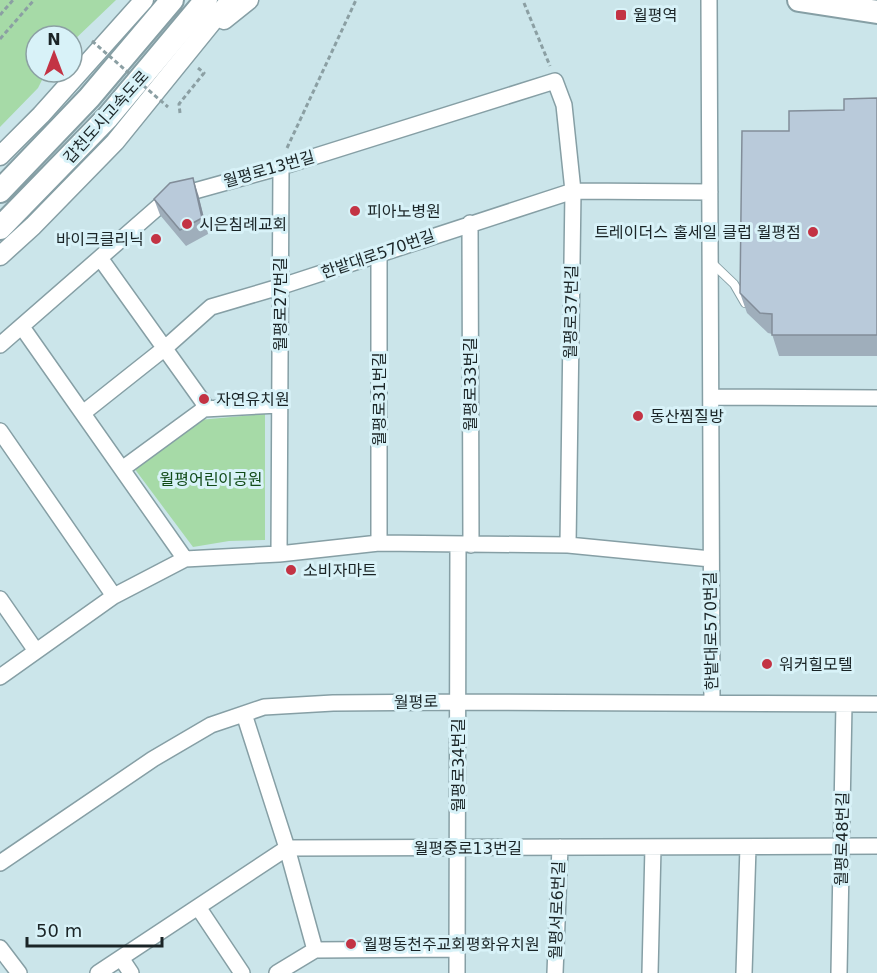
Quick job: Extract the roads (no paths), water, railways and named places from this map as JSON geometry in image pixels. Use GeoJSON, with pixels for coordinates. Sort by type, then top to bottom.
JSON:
{"type":"FeatureCollection","features":[{"type":"Feature","properties":{"kind":"main road","name":"갑천도시고속도로"},"geometry":{"type":"LineString","coordinates":[[0,191],[89,98],[172,0]]}},
{"type":"Feature","properties":{"kind":"main road","name":"갑천도시고속도로"},"geometry":{"type":"LineString","coordinates":[[0,228],[108,117],[206,0]]}},
{"type":"Feature","properties":{"kind":"main road"},"geometry":{"type":"LineString","coordinates":[[799,0],[877,12]]}},
{"type":"Feature","properties":{"kind":"street"},"geometry":{"type":"LineString","coordinates":[[0,156],[41,115],[144,0]]}},
{"type":"Feature","properties":{"kind":"street"},"geometry":{"type":"LineString","coordinates":[[0,256],[33,226],[115,142],[188,55],[230,0]]}},
{"type":"Feature","properties":{"kind":"street"},"geometry":{"type":"LineString","coordinates":[[188,55],[233,12],[249,0]]}},
{"type":"Feature","properties":{"kind":"street","name":"한밭대로570번길"},"geometry":{"type":"LineString","coordinates":[[709,0],[712,703]]}},
{"type":"Feature","properties":{"kind":"street","name":"월평로13번길"},"geometry":{"type":"LineString","coordinates":[[0,345],[165,201],[281,166],[553,75]]}},
{"type":"Feature","properties":{"kind":"street","name":"월평로37번길"},"geometry":{"type":"LineString","coordinates":[[553,75],[564,105],[573,191],[568,545]]}},
{"type":"Feature","properties":{"kind":"street","name":"월평로27번길"},"geometry":{"type":"LineString","coordinates":[[279,554],[281,166]]}},
{"type":"Feature","properties":{"kind":"street","name":"한밭대로570번길"},"geometry":{"type":"LineString","coordinates":[[83,413],[165,348],[211,307],[573,191],[710,192]]}},
{"type":"Feature","properties":{"kind":"street","name":"월평로33번길"},"geometry":{"type":"LineString","coordinates":[[458,702],[464,544],[470,223]]}},
{"type":"Feature","properties":{"kind":"street","name":"월평로31번길"},"geometry":{"type":"LineString","coordinates":[[379,543],[380,254]]}},
{"type":"Feature","properties":{"kind":"street"},"geometry":{"type":"LineString","coordinates":[[100,258],[203,402],[204,409]]}},
{"type":"Feature","properties":{"kind":"street"},"geometry":{"type":"LineString","coordinates":[[22,327],[185,559]]}},
{"type":"Feature","properties":{"kind":"street"},"geometry":{"type":"LineString","coordinates":[[711,397],[877,398]]}},
{"type":"Feature","properties":{"kind":"street"},"geometry":{"type":"LineString","coordinates":[[122,469],[204,409],[279,405]]}},
{"type":"Feature","properties":{"kind":"street"},"geometry":{"type":"LineString","coordinates":[[0,431],[114,596]]}},
{"type":"Feature","properties":{"kind":"street"},"geometry":{"type":"LineString","coordinates":[[0,676],[114,596],[185,559],[279,554],[379,543],[464,544]]}},
{"type":"Feature","properties":{"kind":"street","name":"한밭대로570번길"},"geometry":{"type":"LineString","coordinates":[[464,544],[568,545],[711,559]]}},
{"type":"Feature","properties":{"kind":"street"},"geometry":{"type":"LineString","coordinates":[[0,599],[36,651]]}},
{"type":"Feature","properties":{"kind":"street","name":"월평로"},"geometry":{"type":"LineString","coordinates":[[0,863],[153,759],[211,725],[264,707],[333,703],[458,702],[877,704]]}},
{"type":"Feature","properties":{"kind":"street","name":"월평로34번길"},"geometry":{"type":"LineString","coordinates":[[457,973],[458,702]]}},
{"type":"Feature","properties":{"kind":"street","name":"월평로48번길"},"geometry":{"type":"LineString","coordinates":[[839,973],[844,704]]}},
{"type":"Feature","properties":{"kind":"street"},"geometry":{"type":"LineString","coordinates":[[244,714],[287,848],[315,950]]}},
{"type":"Feature","properties":{"kind":"street","name":"월평중로13번길"},"geometry":{"type":"LineString","coordinates":[[287,848],[877,846]]}},
{"type":"Feature","properties":{"kind":"street","name":"월평서로6번길"},"geometry":{"type":"LineString","coordinates":[[555,973],[560,847]]}},
{"type":"Feature","properties":{"kind":"street"},"geometry":{"type":"LineString","coordinates":[[650,973],[653,847]]}},
{"type":"Feature","properties":{"kind":"street"},"geometry":{"type":"LineString","coordinates":[[744,973],[748,847]]}},
{"type":"Feature","properties":{"kind":"street"},"geometry":{"type":"LineString","coordinates":[[98,973],[287,848]]}},
{"type":"Feature","properties":{"kind":"street"},"geometry":{"type":"LineString","coordinates":[[198,907],[242,973]]}},
{"type":"Feature","properties":{"kind":"street"},"geometry":{"type":"LineString","coordinates":[[0,948],[19,973]]}},
{"type":"Feature","properties":{"kind":"street"},"geometry":{"type":"LineString","coordinates":[[277,973],[315,950],[456,949]]}},
{"type":"Feature","properties":{"kind":"street"},"geometry":{"type":"LineString","coordinates":[[121,958],[131,973]]}},
{"type":"Feature","properties":{"kind":"lane"},"geometry":{"type":"LineString","coordinates":[[710,261],[734,284],[748,308]]}},
{"type":"Feature","properties":{"kind":"place","name":"월평역"},"geometry":{"type":"Point","coordinates":[621,15]}},
{"type":"Feature","properties":{"kind":"place","name":"피아노병원"},"geometry":{"type":"Point","coordinates":[355,211]}},
{"type":"Feature","properties":{"kind":"place","name":"시은침례교회"},"geometry":{"type":"Point","coordinates":[187,224]}},
{"type":"Feature","properties":{"kind":"place","name":"트레이더스 홀세일 클럽 월평점"},"geometry":{"type":"Point","coordinates":[813,232]}},
{"type":"Feature","properties":{"kind":"place","name":"바이크클리닉"},"geometry":{"type":"Point","coordinates":[156,239]}},
{"type":"Feature","properties":{"kind":"place","name":"자연유치원"},"geometry":{"type":"Point","coordinates":[204,399]}},
{"type":"Feature","properties":{"kind":"place","name":"동산찜질방"},"geometry":{"type":"Point","coordinates":[638,416]}},
{"type":"Feature","properties":{"kind":"place","name":"소비자마트"},"geometry":{"type":"Point","coordinates":[291,570]}},
{"type":"Feature","properties":{"kind":"place","name":"워커힐모텔"},"geometry":{"type":"Point","coordinates":[767,664]}},
{"type":"Feature","properties":{"kind":"place","name":"월평동천주교회평화유치원"},"geometry":{"type":"Point","coordinates":[351,944]}},
{"type":"Feature","properties":{"kind":"park label","name":"월평어린이공원"},"geometry":{"type":"Point","coordinates":[211,479]}}]}
